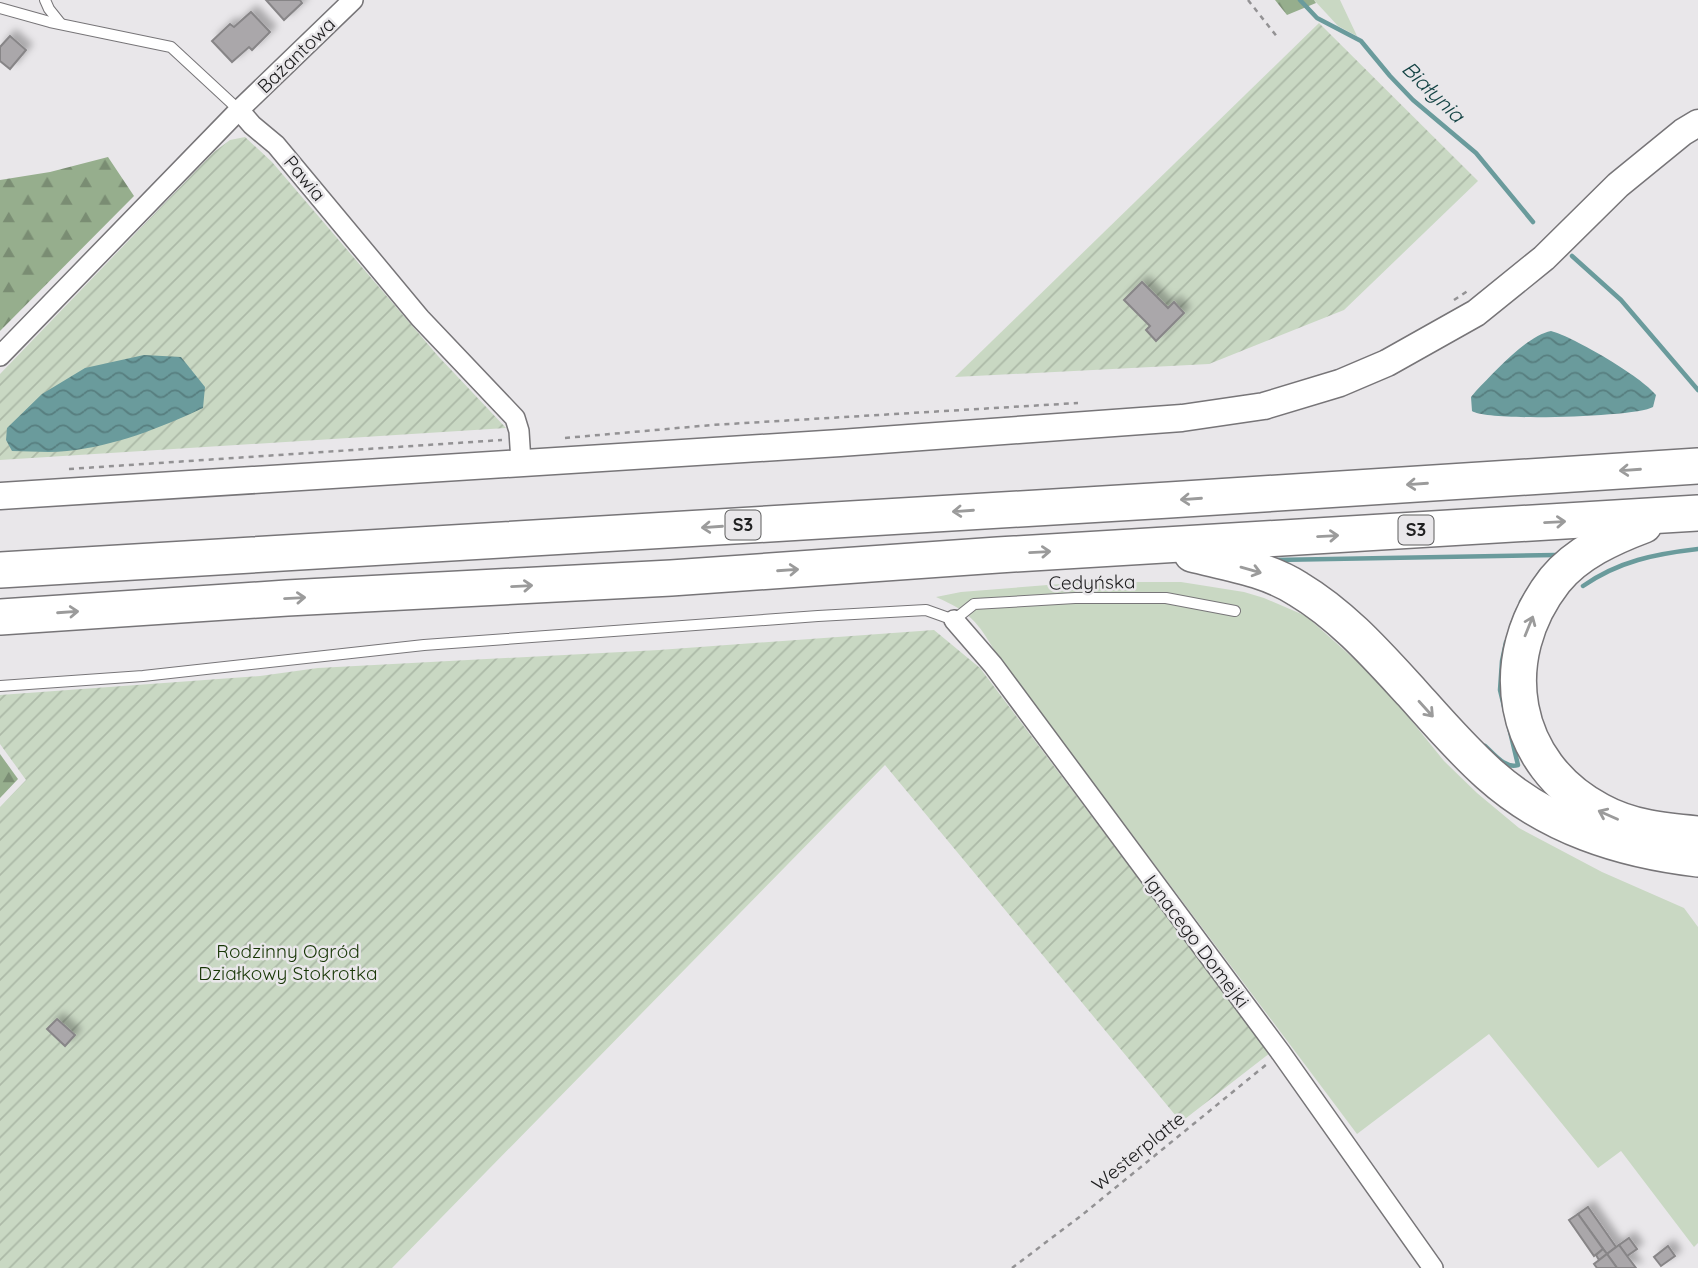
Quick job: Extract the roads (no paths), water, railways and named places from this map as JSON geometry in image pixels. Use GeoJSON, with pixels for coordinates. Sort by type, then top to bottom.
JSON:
{"type":"FeatureCollection","features":[{"type":"Feature","properties":{"kind":"highway","name":"S3"},"geometry":{"type":"LineString","coordinates":[[0,570],[1698,466]]}},
{"type":"Feature","properties":{"kind":"highway","name":"S3"},"geometry":{"type":"LineString","coordinates":[[0,617],[1684,514]]}},
{"type":"Feature","properties":{"kind":"highway"},"geometry":{"type":"LineString","coordinates":[[1684,514],[1612,537],[1571,564],[1555,580],[1526,629],[1519,657],[1518,688],[1522,717],[1532,745],[1546,767],[1568,789],[1602,813],[1631,824],[1698,834]]}},
{"type":"Feature","properties":{"kind":"highway"},"geometry":{"type":"LineString","coordinates":[[1162,546],[1269,575],[1296,587],[1332,611],[1367,644],[1464,751],[1520,799],[1550,817],[1579,831],[1655,854],[1698,859]]}},
{"type":"Feature","properties":{"kind":"main road"},"geometry":{"type":"LineString","coordinates":[[0,496],[520,451],[840,443],[1182,418],[1264,406],[1304,395],[1387,363],[1476,313],[1544,258],[1618,186],[1683,131],[1698,123]]}},
{"type":"Feature","properties":{"kind":"main road"},"geometry":{"type":"LineString","coordinates":[[1661,152],[1698,141]]}},
{"type":"Feature","properties":{"kind":"street","name":"Bażantowa"},"geometry":{"type":"LineString","coordinates":[[0,356],[239,110],[353,0]]}},
{"type":"Feature","properties":{"kind":"street","name":"Pawia"},"geometry":{"type":"LineString","coordinates":[[239,110],[276,145],[420,318],[515,418],[520,451]]}},
{"type":"Feature","properties":{"kind":"street","name":"Ignacego Domejki"},"geometry":{"type":"LineString","coordinates":[[954,620],[993,665],[1281,1054],[1433,1268]]}},
{"type":"Feature","properties":{"kind":"lane"},"geometry":{"type":"LineString","coordinates":[[45,0],[48,9],[61,24]]}},
{"type":"Feature","properties":{"kind":"lane","name":"Pawia"},"geometry":{"type":"LineString","coordinates":[[0,8],[61,24],[172,47],[239,110]]}},
{"type":"Feature","properties":{"kind":"lane","name":"Cedyńska"},"geometry":{"type":"LineString","coordinates":[[954,620],[974,604],[1075,597],[1166,598],[1235,611]]}},
{"type":"Feature","properties":{"kind":"lane"},"geometry":{"type":"LineString","coordinates":[[0,686],[143,676],[424,645],[818,616],[926,611],[954,620]]}},
{"type":"Feature","properties":{"kind":"water"},"geometry":{"type":"Polygon","coordinates":[[[1551,331],[1591,349],[1637,378],[1656,395],[1653,407],[1620,413],[1562,417],[1504,416],[1472,411],[1471,397],[1492,375],[1521,347],[1551,331]]]}},
{"type":"Feature","properties":{"kind":"water"},"geometry":{"type":"Polygon","coordinates":[[[144,355],[181,357],[205,387],[203,408],[154,429],[85,449],[60,452],[12,451],[6,440],[7,428],[42,394],[85,368],[144,355]]]}},
{"type":"Feature","properties":{"kind":"waterway","name":"Białynia"},"geometry":{"type":"LineString","coordinates":[[1300,0],[1317,18],[1361,41],[1413,100],[1476,153],[1533,222]]}},
{"type":"Feature","properties":{"kind":"waterway","name":"Białynia"},"geometry":{"type":"LineString","coordinates":[[1572,256],[1621,300],[1698,390]]}},
{"type":"Feature","properties":{"kind":"waterway"},"geometry":{"type":"LineString","coordinates":[[1583,586],[1610,570],[1638,560],[1698,549]]}},
{"type":"Feature","properties":{"kind":"waterway"},"geometry":{"type":"LineString","coordinates":[[1275,560],[1556,555]]}},
{"type":"Feature","properties":{"kind":"waterway"},"geometry":{"type":"LineString","coordinates":[[1521,602],[1541,571]]}},
{"type":"Feature","properties":{"kind":"waterway"},"geometry":{"type":"LineString","coordinates":[[1511,627],[1518,609]]}},
{"type":"Feature","properties":{"kind":"waterway"},"geometry":{"type":"LineString","coordinates":[[1485,746],[1504,763],[1518,765],[1500,690],[1506,642]]}},
{"type":"Feature","properties":{"kind":"park label","name":"Rodzinny Ogród Działkowy Stokrotka"},"geometry":{"type":"Point","coordinates":[288,962]}}]}
